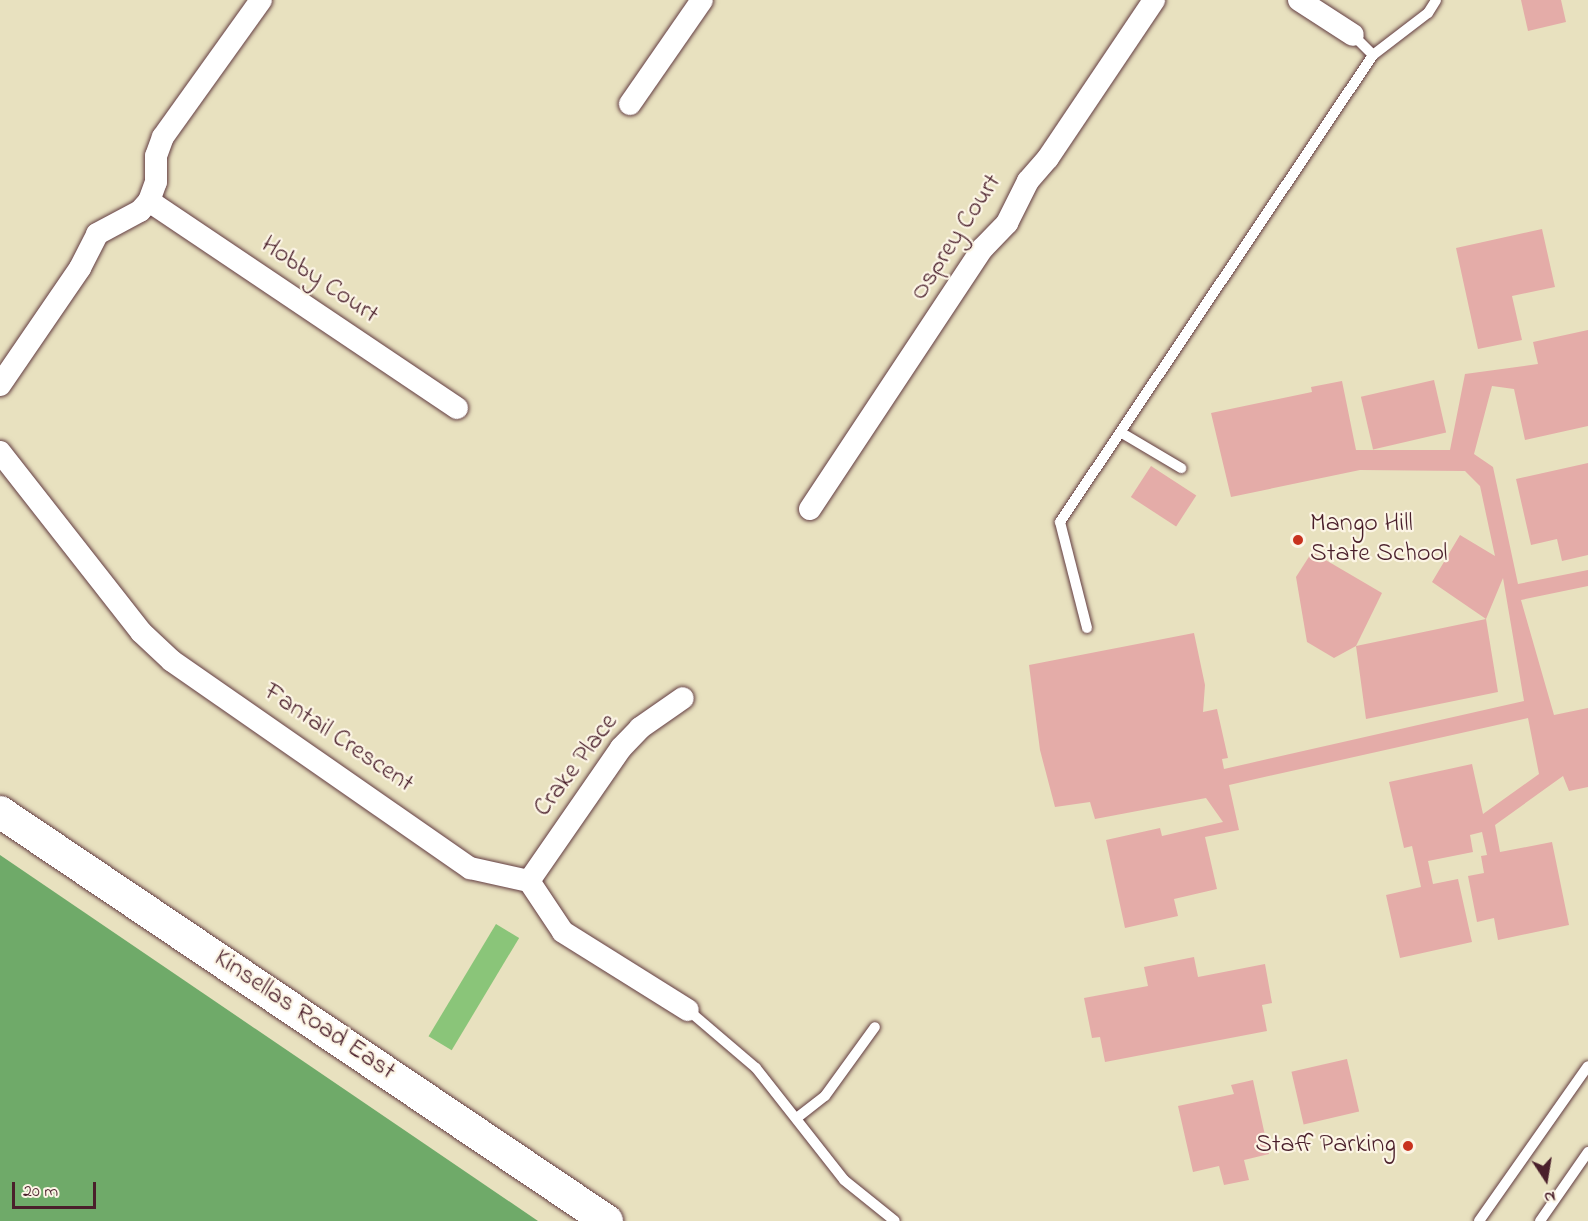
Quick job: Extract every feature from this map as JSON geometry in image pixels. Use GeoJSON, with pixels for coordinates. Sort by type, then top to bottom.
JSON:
{"type":"FeatureCollection","features":[{"type":"Feature","properties":{"kind":"main road","name":"Kinsellas Road East"},"geometry":{"type":"LineString","coordinates":[[0,812],[607,1221]]}},
{"type":"Feature","properties":{"kind":"street"},"geometry":{"type":"LineString","coordinates":[[0,385],[80,268],[97,234],[140,211],[149,201],[156,182],[156,156],[163,137],[184,112],[261,0]]}},
{"type":"Feature","properties":{"kind":"street"},"geometry":{"type":"LineString","coordinates":[[630,104],[702,0]]}},
{"type":"Feature","properties":{"kind":"street","name":"Osprey Court"},"geometry":{"type":"LineString","coordinates":[[810,509],[968,275],[983,248],[1007,223],[1028,181],[1048,158],[1154,0]]}},
{"type":"Feature","properties":{"kind":"street"},"geometry":{"type":"LineString","coordinates":[[1299,0],[1353,35]]}},
{"type":"Feature","properties":{"kind":"street","name":"Hobby Court"},"geometry":{"type":"LineString","coordinates":[[149,201],[457,408]]}},
{"type":"Feature","properties":{"kind":"street","name":"Fantail Crescent"},"geometry":{"type":"LineString","coordinates":[[0,452],[141,632],[172,661],[470,868],[529,881]]}},
{"type":"Feature","properties":{"kind":"street","name":"Crake Place"},"geometry":{"type":"LineString","coordinates":[[529,881],[621,748],[640,728],[683,698]]}},
{"type":"Feature","properties":{"kind":"street"},"geometry":{"type":"LineString","coordinates":[[529,881],[563,932],[688,1010]]}},
{"type":"Feature","properties":{"kind":"lane"},"geometry":{"type":"LineString","coordinates":[[1087,628],[1060,522],[1122,433],[1373,55],[1428,13],[1436,0]]}},
{"type":"Feature","properties":{"kind":"lane"},"geometry":{"type":"LineString","coordinates":[[1353,35],[1373,55]]}},
{"type":"Feature","properties":{"kind":"lane"},"geometry":{"type":"LineString","coordinates":[[1122,433],[1181,468]]}},
{"type":"Feature","properties":{"kind":"lane"},"geometry":{"type":"LineString","coordinates":[[688,1010],[756,1068],[798,1117],[844,1180],[895,1221]]}},
{"type":"Feature","properties":{"kind":"lane"},"geometry":{"type":"LineString","coordinates":[[798,1117],[825,1096],[875,1027]]}},
{"type":"Feature","properties":{"kind":"lane"},"geometry":{"type":"LineString","coordinates":[[1479,1221],[1588,1066]]}},
{"type":"Feature","properties":{"kind":"lane"},"geometry":{"type":"LineString","coordinates":[[1540,1221],[1588,1152]]}},
{"type":"Feature","properties":{"kind":"green space"},"geometry":{"type":"Polygon","coordinates":[[[0,855],[538,1221],[0,1221],[0,855]]]}},
{"type":"Feature","properties":{"kind":"green space"},"geometry":{"type":"Polygon","coordinates":[[[496,924],[519,938],[452,1050],[429,1036],[496,924]]]}},
{"type":"Feature","properties":{"kind":"building"},"geometry":{"type":"Polygon","coordinates":[[[1521,0],[1561,0],[1566,22],[1528,31],[1521,0]]]}},
{"type":"Feature","properties":{"kind":"building"},"geometry":{"type":"Polygon","coordinates":[[[1542,229],[1555,287],[1512,296],[1522,340],[1478,349],[1456,248],[1542,229]]]}},
{"type":"Feature","properties":{"kind":"building"},"geometry":{"type":"Polygon","coordinates":[[[1588,330],[1588,426],[1525,440],[1514,389],[1492,386],[1474,454],[1493,467],[1518,584],[1588,570],[1588,586],[1521,600],[1554,715],[1588,708],[1588,787],[1569,791],[1563,776],[1495,825],[1500,852],[1552,842],[1569,925],[1498,940],[1494,918],[1477,922],[1468,876],[1484,873],[1481,856],[1487,855],[1482,832],[1470,835],[1473,852],[1428,861],[1433,884],[1458,879],[1472,942],[1400,958],[1386,895],[1421,887],[1412,846],[1404,848],[1389,782],[1472,764],[1483,814],[1539,774],[1528,718],[1229,785],[1239,830],[1205,837],[1217,889],[1174,899],[1178,916],[1125,928],[1106,840],[1160,828],[1162,836],[1223,822],[1206,798],[1095,819],[1090,802],[1055,807],[1040,750],[1029,665],[1194,633],[1205,685],[1203,712],[1217,709],[1228,758],[1222,759],[1224,769],[1524,701],[1503,578],[1486,619],[1432,582],[1460,535],[1495,556],[1480,486],[1465,471],[1360,470],[1231,497],[1211,413],[1312,392],[1311,387],[1342,381],[1356,450],[1450,450],[1465,374],[1538,364],[1533,342],[1588,330]]]}},
{"type":"Feature","properties":{"kind":"building"},"geometry":{"type":"Polygon","coordinates":[[[1434,380],[1446,433],[1373,449],[1361,397],[1434,380]]]}},
{"type":"Feature","properties":{"kind":"building"},"geometry":{"type":"Polygon","coordinates":[[[1588,463],[1588,555],[1562,561],[1557,539],[1531,545],[1516,479],[1588,463]]]}},
{"type":"Feature","properties":{"kind":"building"},"geometry":{"type":"Polygon","coordinates":[[[1151,466],[1196,495],[1176,526],[1131,497],[1151,466]]]}},
{"type":"Feature","properties":{"kind":"building"},"geometry":{"type":"Polygon","coordinates":[[[1312,552],[1382,593],[1356,646],[1334,658],[1307,642],[1296,577],[1312,552]]]}},
{"type":"Feature","properties":{"kind":"building"},"geometry":{"type":"Polygon","coordinates":[[[1486,619],[1498,692],[1366,719],[1356,646],[1486,619]]]}},
{"type":"Feature","properties":{"kind":"building"},"geometry":{"type":"Polygon","coordinates":[[[1194,957],[1198,977],[1265,964],[1272,1003],[1262,1005],[1267,1031],[1105,1062],[1100,1037],[1092,1038],[1084,998],[1148,986],[1144,967],[1194,957]]]}},
{"type":"Feature","properties":{"kind":"building"},"geometry":{"type":"Polygon","coordinates":[[[1347,1059],[1359,1112],[1304,1124],[1291,1072],[1347,1059]]]}},
{"type":"Feature","properties":{"kind":"building"},"geometry":{"type":"Polygon","coordinates":[[[1253,1080],[1269,1154],[1244,1160],[1249,1180],[1224,1185],[1219,1166],[1193,1172],[1178,1106],[1234,1094],[1231,1085],[1253,1080]]]}},
{"type":"Feature","properties":{"kind":"place","name":"Mango Hill State School"},"geometry":{"type":"Point","coordinates":[1298,540]}},
{"type":"Feature","properties":{"kind":"place","name":"Staff Parking"},"geometry":{"type":"Point","coordinates":[1408,1146]}}]}
